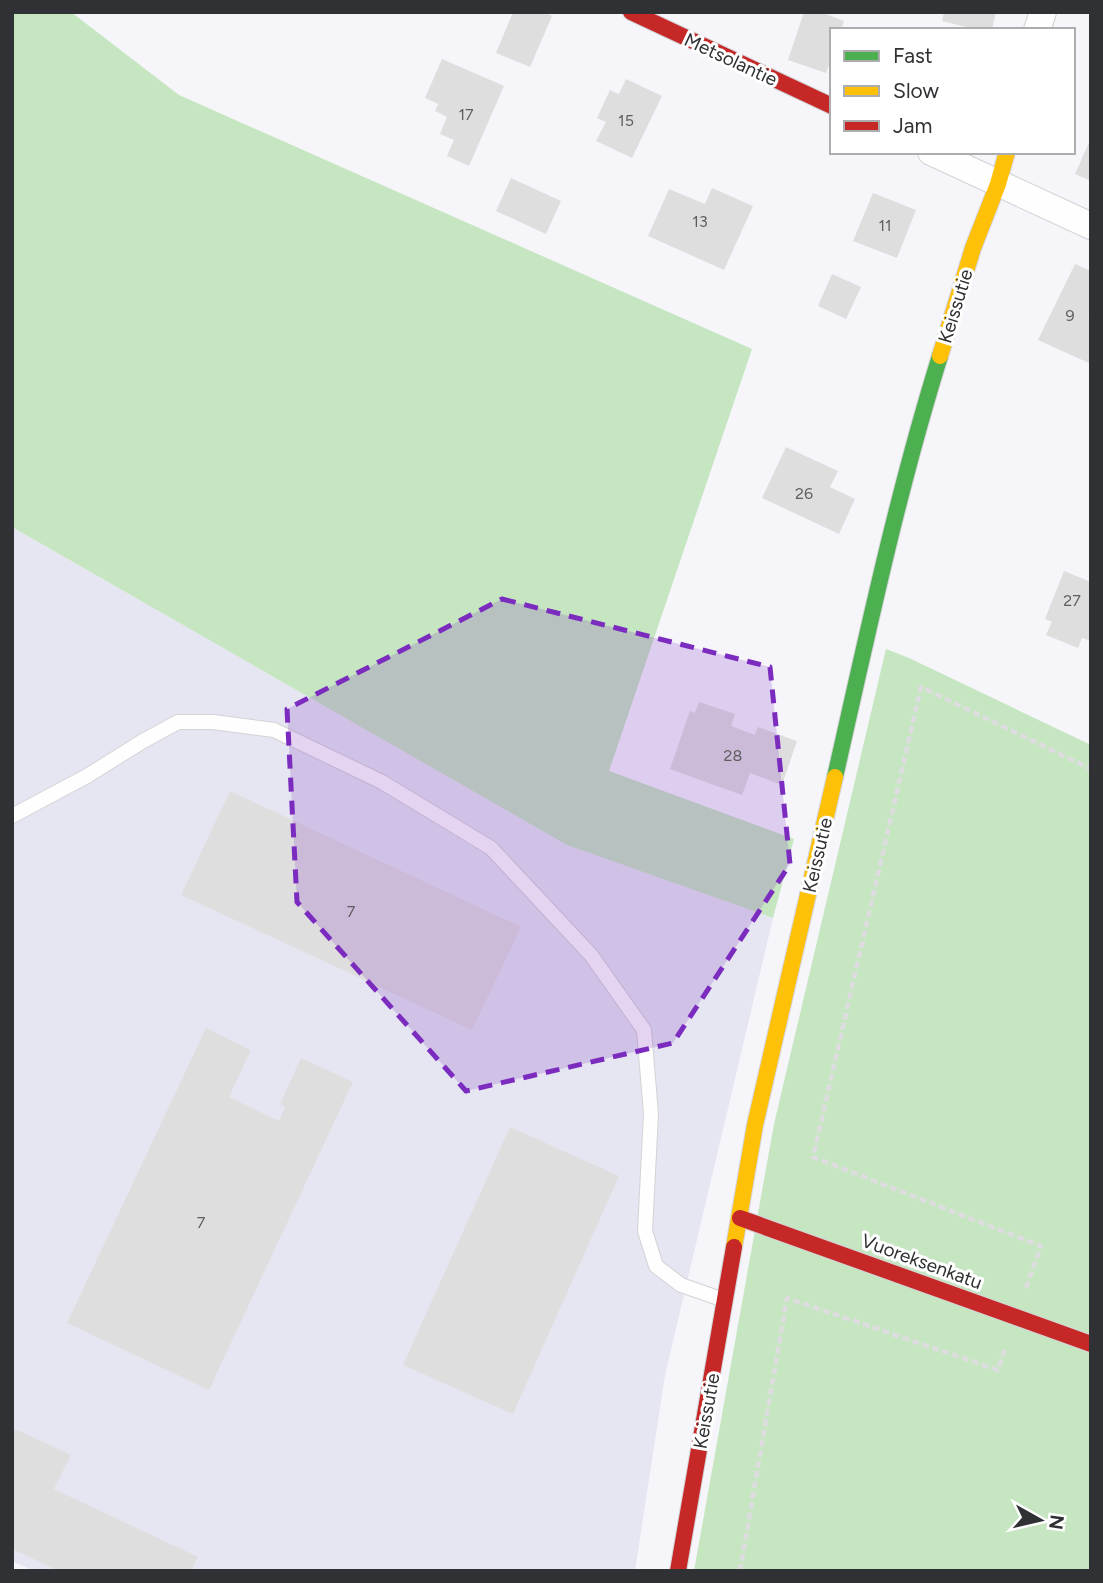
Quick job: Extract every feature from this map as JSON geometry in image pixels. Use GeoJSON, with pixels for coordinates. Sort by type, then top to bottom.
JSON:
{"type":"FeatureCollection","features":[{"type":"Feature","properties":{"kind":"street","name":"Metsolantie"},"geometry":{"type":"LineString","coordinates":[[631,12],[830,105]]}},
{"type":"Feature","properties":{"kind":"street"},"geometry":{"type":"LineString","coordinates":[[934,154],[1091,226]]}},
{"type":"Feature","properties":{"kind":"street","name":"Keissutie"},"geometry":{"type":"LineString","coordinates":[[678,1571],[755,1125],[896,512],[924,406],[973,248],[998,184],[1006,154]]}},
{"type":"Feature","properties":{"kind":"street","name":"Vuoreksenkatu"},"geometry":{"type":"LineString","coordinates":[[740,1218],[1091,1344]]}},
{"type":"Feature","properties":{"kind":"lane"},"geometry":{"type":"LineString","coordinates":[[12,816],[87,776],[178,722],[213,722],[274,730],[382,782],[491,848],[591,955],[644,1030],[651,1114],[645,1231],[656,1266],[681,1286],[725,1300]]}},
{"type":"Feature","properties":{"kind":"path"},"geometry":{"type":"LineString","coordinates":[[740,1571],[787,1298],[998,1370],[1041,1246],[813,1157],[921,687],[1091,769]]}},
{"type":"Feature","properties":{"kind":"highlighted area"},"geometry":{"type":"Polygon","coordinates":[[[502,599],[770,667],[790,864],[673,1043],[466,1091],[297,902],[287,709],[502,599]]]}},
{"type":"Feature","properties":{"kind":"shaded area"},"geometry":{"type":"Polygon","coordinates":[[[12,527],[567,845],[773,918],[665,1375],[635,1571],[34,1571],[12,1561],[12,527]]]}},
{"type":"Feature","properties":{"kind":"green space"},"geometry":{"type":"Polygon","coordinates":[[[12,12],[71,12],[179,95],[752,349],[609,771],[794,839],[773,918],[567,845],[12,527],[12,12]]]}},
{"type":"Feature","properties":{"kind":"green space"},"geometry":{"type":"Polygon","coordinates":[[[886,649],[1091,745],[1091,1571],[694,1571],[774,1124],[886,649]]]}},
{"type":"Feature","properties":{"kind":"building"},"geometry":{"type":"Polygon","coordinates":[[[513,12],[544,12],[552,16],[530,67],[496,53],[513,12]]]}},
{"type":"Feature","properties":{"kind":"building"},"geometry":{"type":"Polygon","coordinates":[[[804,12],[821,12],[844,21],[842,28],[830,28],[830,62],[826,73],[788,60],[804,12]]]}},
{"type":"Feature","properties":{"kind":"building"},"geometry":{"type":"Polygon","coordinates":[[[944,12],[996,12],[992,28],[970,28],[942,21],[944,12]]]}},
{"type":"Feature","properties":{"kind":"building"},"geometry":{"type":"Polygon","coordinates":[[[442,59],[504,86],[469,166],[447,156],[454,140],[440,134],[447,117],[435,111],[438,104],[425,98],[442,59]]]}},
{"type":"Feature","properties":{"kind":"building"},"geometry":{"type":"Polygon","coordinates":[[[626,79],[662,96],[632,158],[596,141],[606,122],[597,118],[610,90],[619,94],[626,79]]]}},
{"type":"Feature","properties":{"kind":"building"},"geometry":{"type":"Polygon","coordinates":[[[1091,138],[1091,181],[1075,174],[1091,138]]]}},
{"type":"Feature","properties":{"kind":"building"},"geometry":{"type":"Polygon","coordinates":[[[511,178],[561,201],[546,234],[496,211],[511,178]]]}},
{"type":"Feature","properties":{"kind":"building"},"geometry":{"type":"Polygon","coordinates":[[[712,188],[753,206],[724,270],[648,236],[669,189],[705,204],[712,188]]]}},
{"type":"Feature","properties":{"kind":"building"},"geometry":{"type":"Polygon","coordinates":[[[873,193],[916,210],[897,258],[853,241],[873,193]]]}},
{"type":"Feature","properties":{"kind":"building"},"geometry":{"type":"Polygon","coordinates":[[[1075,264],[1091,271],[1091,313],[1088,318],[1091,319],[1091,364],[1038,340],[1075,264]]]}},
{"type":"Feature","properties":{"kind":"building"},"geometry":{"type":"Polygon","coordinates":[[[832,274],[861,287],[846,319],[818,306],[832,274]]]}},
{"type":"Feature","properties":{"kind":"building"},"geometry":{"type":"Polygon","coordinates":[[[786,447],[838,471],[830,487],[855,499],[839,534],[762,498],[786,447]]]}},
{"type":"Feature","properties":{"kind":"building"},"geometry":{"type":"Polygon","coordinates":[[[1064,571],[1091,582],[1091,641],[1082,638],[1078,648],[1046,635],[1052,622],[1045,619],[1064,571]]]}},
{"type":"Feature","properties":{"kind":"building"},"geometry":{"type":"Polygon","coordinates":[[[699,702],[735,714],[731,726],[755,735],[758,727],[797,741],[782,785],[750,773],[742,795],[670,769],[690,711],[695,713],[699,702]]]}},
{"type":"Feature","properties":{"kind":"building"},"geometry":{"type":"Polygon","coordinates":[[[230,791],[521,927],[472,1030],[181,895],[230,791]]]}},
{"type":"Feature","properties":{"kind":"building"},"geometry":{"type":"Polygon","coordinates":[[[206,1028],[251,1050],[229,1097],[279,1121],[285,1107],[280,1104],[301,1058],[353,1082],[209,1390],[67,1323],[206,1028]]]}},
{"type":"Feature","properties":{"kind":"building"},"geometry":{"type":"Polygon","coordinates":[[[510,1127],[619,1176],[513,1414],[403,1365],[510,1127]]]}},
{"type":"Feature","properties":{"kind":"building"},"geometry":{"type":"Polygon","coordinates":[[[15,1429],[71,1455],[54,1489],[198,1557],[191,1571],[59,1571],[12,1549],[12,1435],[15,1429]]]}},
{"type":"Feature","properties":{"kind":"traffic: fast"},"geometry":{"type":"LineString","coordinates":[[835,777],[896,513],[940,356]]}},
{"type":"Feature","properties":{"kind":"traffic: slow"},"geometry":{"type":"LineString","coordinates":[[940,356],[973,248],[998,184],[1006,154]]}},
{"type":"Feature","properties":{"kind":"traffic: slow"},"geometry":{"type":"LineString","coordinates":[[734,1247],[755,1125],[835,777]]}},
{"type":"Feature","properties":{"kind":"traffic: jam"},"geometry":{"type":"LineString","coordinates":[[631,12],[830,105]]}},
{"type":"Feature","properties":{"kind":"traffic: jam"},"geometry":{"type":"LineString","coordinates":[[740,1218],[1091,1344]]}},
{"type":"Feature","properties":{"kind":"traffic: jam"},"geometry":{"type":"LineString","coordinates":[[678,1571],[734,1247]]}}]}
